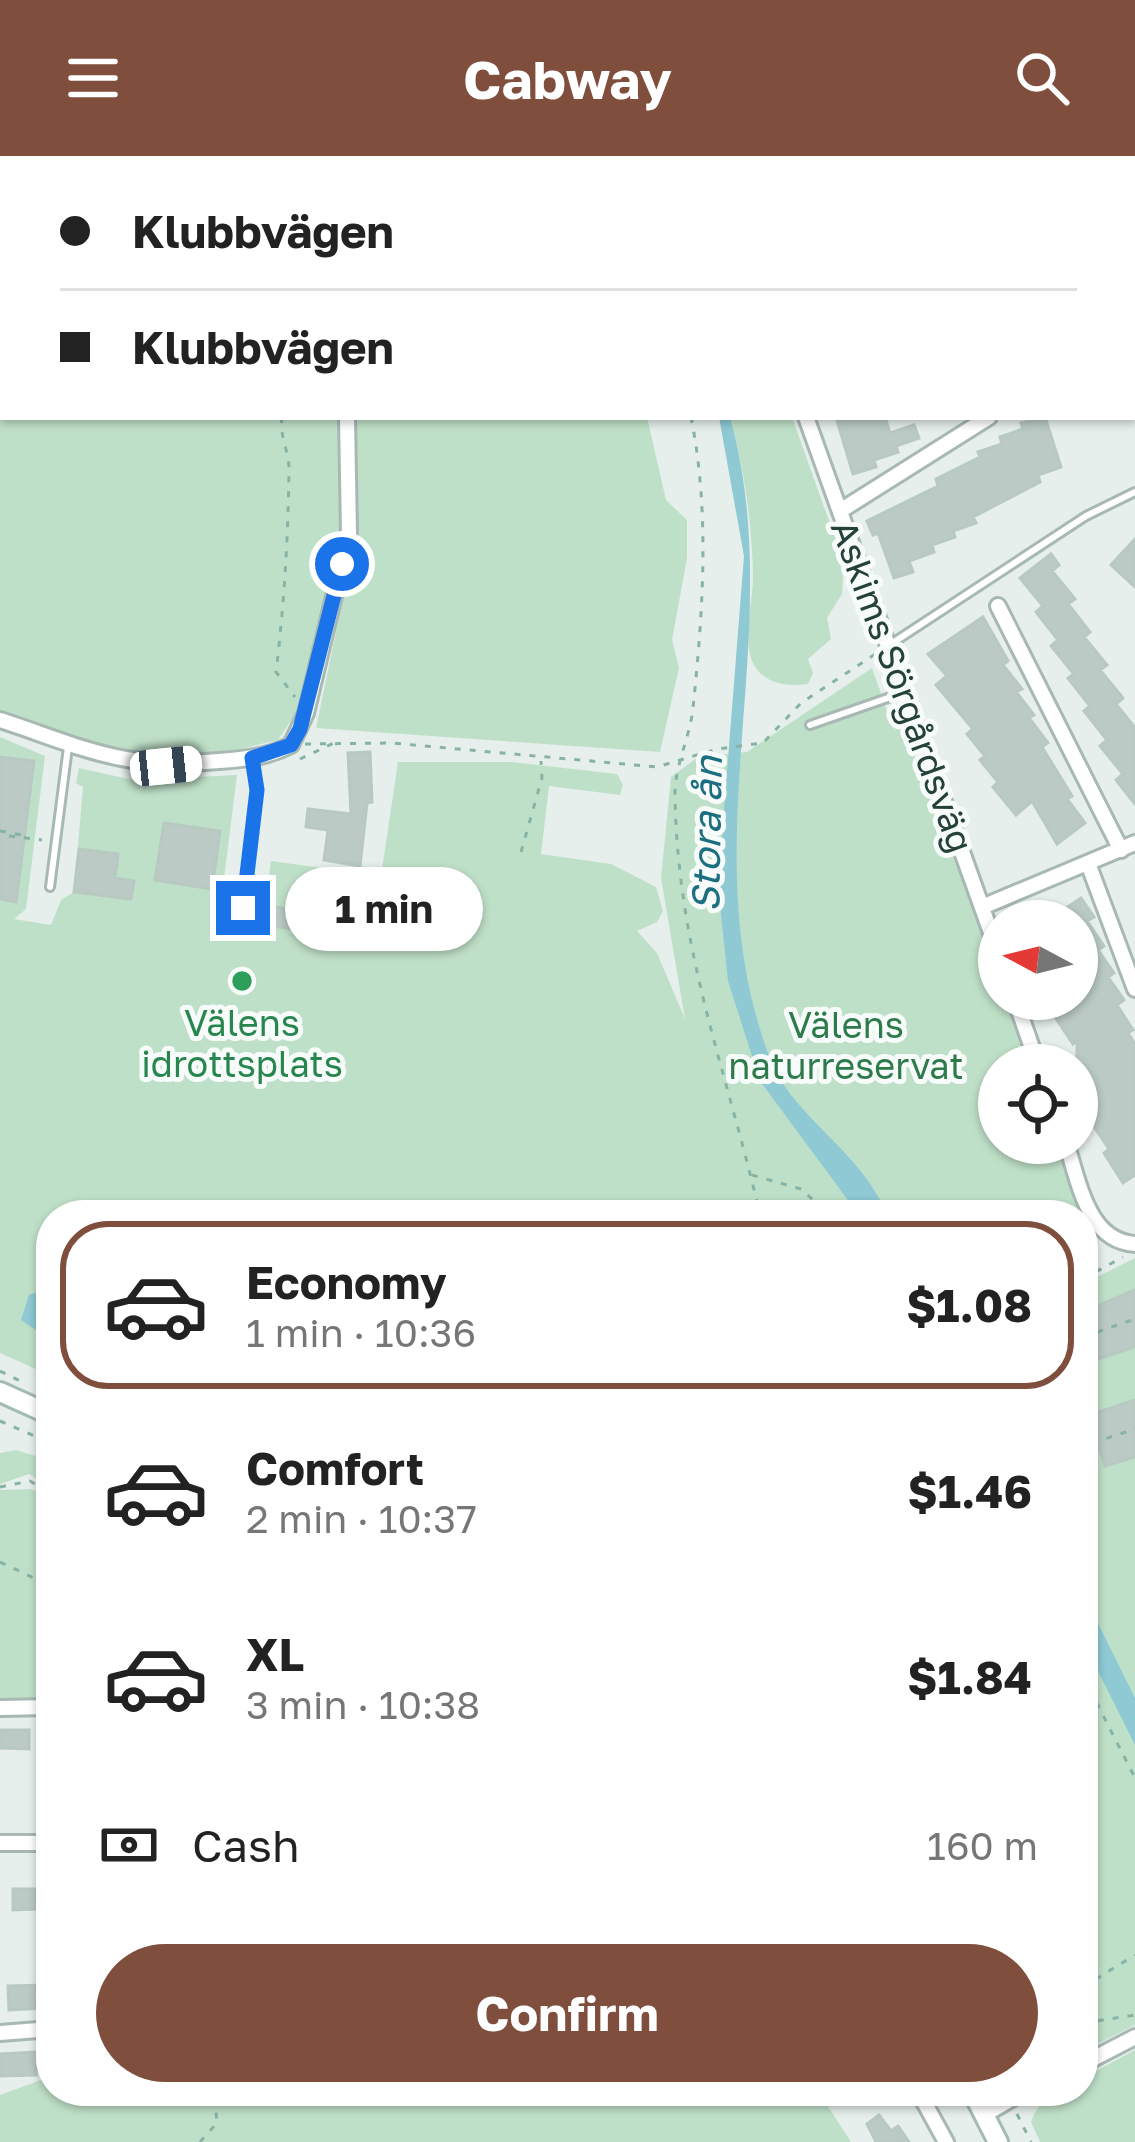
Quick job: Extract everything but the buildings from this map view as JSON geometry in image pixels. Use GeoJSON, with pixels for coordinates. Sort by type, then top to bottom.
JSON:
{"type":"FeatureCollection","features":[{"type":"Feature","properties":{"kind":"street"},"geometry":{"type":"LineString","coordinates":[[0,720],[68,747],[145,765],[252,758],[291,745],[306,713],[349,534],[347,420]]}},
{"type":"Feature","properties":{"kind":"street","name":"Askims Sörgårdsväg"},"geometry":{"type":"LineString","coordinates":[[807,420],[979,900]]}},
{"type":"Feature","properties":{"kind":"street"},"geometry":{"type":"LineString","coordinates":[[840,511],[984,420]]}},
{"type":"Feature","properties":{"kind":"street"},"geometry":{"type":"LineString","coordinates":[[998,606],[1128,847],[1000,900]]}},
{"type":"Feature","properties":{"kind":"street"},"geometry":{"type":"LineString","coordinates":[[1089,866],[1135,989]]}},
{"type":"Feature","properties":{"kind":"street"},"geometry":{"type":"LineString","coordinates":[[1074,1164],[1087,1200]]}},
{"type":"Feature","properties":{"kind":"street"},"geometry":{"type":"LineString","coordinates":[[1098,1227],[1131,1244]]}},
{"type":"Feature","properties":{"kind":"street"},"geometry":{"type":"LineString","coordinates":[[0,1392],[36,1408]]}},
{"type":"Feature","properties":{"kind":"street"},"geometry":{"type":"LineString","coordinates":[[0,1708],[36,1707]]}},
{"type":"Feature","properties":{"kind":"street"},"geometry":{"type":"LineString","coordinates":[[0,1843],[36,1843]]}},
{"type":"Feature","properties":{"kind":"street"},"geometry":{"type":"LineString","coordinates":[[0,2032],[36,2030]]}},
{"type":"Feature","properties":{"kind":"street"},"geometry":{"type":"LineString","coordinates":[[1098,2056],[1135,2037]]}},
{"type":"Feature","properties":{"kind":"street"},"geometry":{"type":"LineString","coordinates":[[926,2106],[946,2142]]}},
{"type":"Feature","properties":{"kind":"street"},"geometry":{"type":"LineString","coordinates":[[980,2106],[998,2142]]}},
{"type":"Feature","properties":{"kind":"street"},"geometry":{"type":"LineString","coordinates":[[984,2115],[998,2106]]}},
{"type":"Feature","properties":{"kind":"lane"},"geometry":{"type":"LineString","coordinates":[[888,646],[1085,516],[1135,492]]}},
{"type":"Feature","properties":{"kind":"lane"},"geometry":{"type":"LineString","coordinates":[[810,725],[905,692]]}},
{"type":"Feature","properties":{"kind":"lane"},"geometry":{"type":"LineString","coordinates":[[50,887],[68,747]]}},
{"type":"Feature","properties":{"kind":"lane"},"geometry":{"type":"LineString","coordinates":[[243,908],[257,790],[252,758]]}},
{"type":"Feature","properties":{"kind":"path"},"geometry":{"type":"LineString","coordinates":[[282,420],[289,506],[276,673],[306,713]]}},
{"type":"Feature","properties":{"kind":"path"},"geometry":{"type":"LineString","coordinates":[[692,420],[699,459],[703,545],[693,709],[675,792],[688,954],[756,1200]]}},
{"type":"Feature","properties":{"kind":"path"},"geometry":{"type":"LineString","coordinates":[[291,745],[392,743],[657,767],[717,749],[751,746],[773,736],[802,703],[888,646]]}},
{"type":"Feature","properties":{"kind":"path"},"geometry":{"type":"LineString","coordinates":[[521,852],[542,778],[541,758]]}},
{"type":"Feature","properties":{"kind":"path"},"geometry":{"type":"LineString","coordinates":[[0,831],[28,838]]}},
{"type":"Feature","properties":{"kind":"path"},"geometry":{"type":"LineString","coordinates":[[9,836],[56,842]]}},
{"type":"Feature","properties":{"kind":"path"},"geometry":{"type":"LineString","coordinates":[[750,1174],[801,1189],[813,1200]]}},
{"type":"Feature","properties":{"kind":"path"},"geometry":{"type":"LineString","coordinates":[[1098,1271],[1122,1259],[1131,1244]]}},
{"type":"Feature","properties":{"kind":"path"},"geometry":{"type":"LineString","coordinates":[[1098,1332],[1135,1319]]}},
{"type":"Feature","properties":{"kind":"path"},"geometry":{"type":"LineString","coordinates":[[0,1421],[36,1437]]}},
{"type":"Feature","properties":{"kind":"path"},"geometry":{"type":"LineString","coordinates":[[1098,1441],[1135,1429]]}},
{"type":"Feature","properties":{"kind":"path"},"geometry":{"type":"LineString","coordinates":[[0,1487],[30,1481],[36,1484]]}},
{"type":"Feature","properties":{"kind":"path"},"geometry":{"type":"LineString","coordinates":[[0,1562],[36,1579]]}},
{"type":"Feature","properties":{"kind":"path"},"geometry":{"type":"LineString","coordinates":[[1098,1705],[1135,1778]]}},
{"type":"Feature","properties":{"kind":"path"},"geometry":{"type":"LineString","coordinates":[[1098,1978],[1135,1955]]}},
{"type":"Feature","properties":{"kind":"path"},"geometry":{"type":"LineString","coordinates":[[1098,2021],[1135,2015]]}},
{"type":"Feature","properties":{"kind":"path"},"geometry":{"type":"LineString","coordinates":[[200,2142],[217,2123],[215,2106]]}},
{"type":"Feature","properties":{"kind":"path"},"geometry":{"type":"LineString","coordinates":[[1013,2106],[1031,2142]]}},
{"type":"Feature","properties":{"kind":"green space"},"geometry":{"type":"Polygon","coordinates":[[[0,420],[341,420],[345,531],[302,704],[278,740],[219,754],[127,755],[0,713],[0,420]]]}},
{"type":"Feature","properties":{"kind":"green space"},"geometry":{"type":"Polygon","coordinates":[[[355,420],[648,420],[666,500],[687,520],[687,558],[672,640],[679,668],[660,752],[316,728],[355,541],[355,420]]]}},
{"type":"Feature","properties":{"kind":"green space"},"geometry":{"type":"Polygon","coordinates":[[[731,420],[793,420],[844,563],[842,594],[827,618],[831,639],[808,659],[813,673],[808,684],[776,682],[762,675],[752,661],[748,642],[753,576],[743,476],[731,420]]]}},
{"type":"Feature","properties":{"kind":"green space","name":"Välens naturreservat"},"geometry":{"type":"Polygon","coordinates":[[[872,668],[887,711],[908,723],[978,922],[978,1020],[1012,1020],[1021,1044],[978,1044],[978,1164],[1063,1164],[1076,1200],[36,1200],[36,1369],[0,1353],[0,737],[45,756],[26,909],[14,919],[51,925],[61,900],[74,892],[83,787],[76,783],[79,768],[133,780],[237,775],[219,918],[262,925],[271,861],[381,876],[398,762],[511,762],[617,774],[623,785],[620,795],[549,786],[541,854],[611,864],[656,887],[663,911],[657,922],[637,931],[657,953],[685,1019],[661,878],[671,777],[698,757],[747,752],[872,668]]]}},
{"type":"Feature","properties":{"kind":"green space"},"geometry":{"type":"Polygon","coordinates":[[[1135,1258],[1135,2025],[1098,2044],[1098,1276],[1135,1258]]]}},
{"type":"Feature","properties":{"kind":"green space"},"geometry":{"type":"Polygon","coordinates":[[[16,1450],[36,1456],[36,1478],[29,1474],[0,1484],[0,1453],[16,1450]]]}},
{"type":"Feature","properties":{"kind":"green space"},"geometry":{"type":"Polygon","coordinates":[[[0,1490],[36,1491],[36,1698],[0,1698],[0,1490]]]}},
{"type":"Feature","properties":{"kind":"green space"},"geometry":{"type":"Polygon","coordinates":[[[1135,2050],[1135,2142],[1040,2142],[1031,2122],[1041,2106],[1098,2106],[1098,2070],[1135,2050]]]}},
{"type":"Feature","properties":{"kind":"green space"},"geometry":{"type":"Polygon","coordinates":[[[36,2082],[36,2106],[828,2106],[851,2142],[0,2142],[0,2095],[36,2082]]]}},
{"type":"Feature","properties":{"kind":"water"},"geometry":{"type":"Polygon","coordinates":[[[720,420],[731,420],[746,498],[750,578],[737,817],[738,896],[747,976],[776,1072],[879,1200],[848,1200],[760,1081],[728,981],[718,886],[744,556],[720,420]]]}},
{"type":"Feature","properties":{"kind":"water"},"geometry":{"type":"Polygon","coordinates":[[[36,1292],[36,1330],[21,1320],[29,1295],[36,1292]]]}},
{"type":"Feature","properties":{"kind":"water"},"geometry":{"type":"Polygon","coordinates":[[[1098,1623],[1135,1698],[1135,1745],[1098,1671],[1098,1623]]]}},
{"type":"Feature","properties":{"kind":"place","name":"Välens idrottsplats"},"geometry":{"type":"Point","coordinates":[242,981]}},
{"type":"Feature","properties":{"kind":"route"},"geometry":{"type":"LineString","coordinates":[[243,908],[257,790],[252,758],[291,745],[300,729],[342,564]]}},
{"type":"Feature","properties":{"kind":"water label","name":"Stora ån"},"geometry":{"type":"Point","coordinates":[706,834]}}]}
